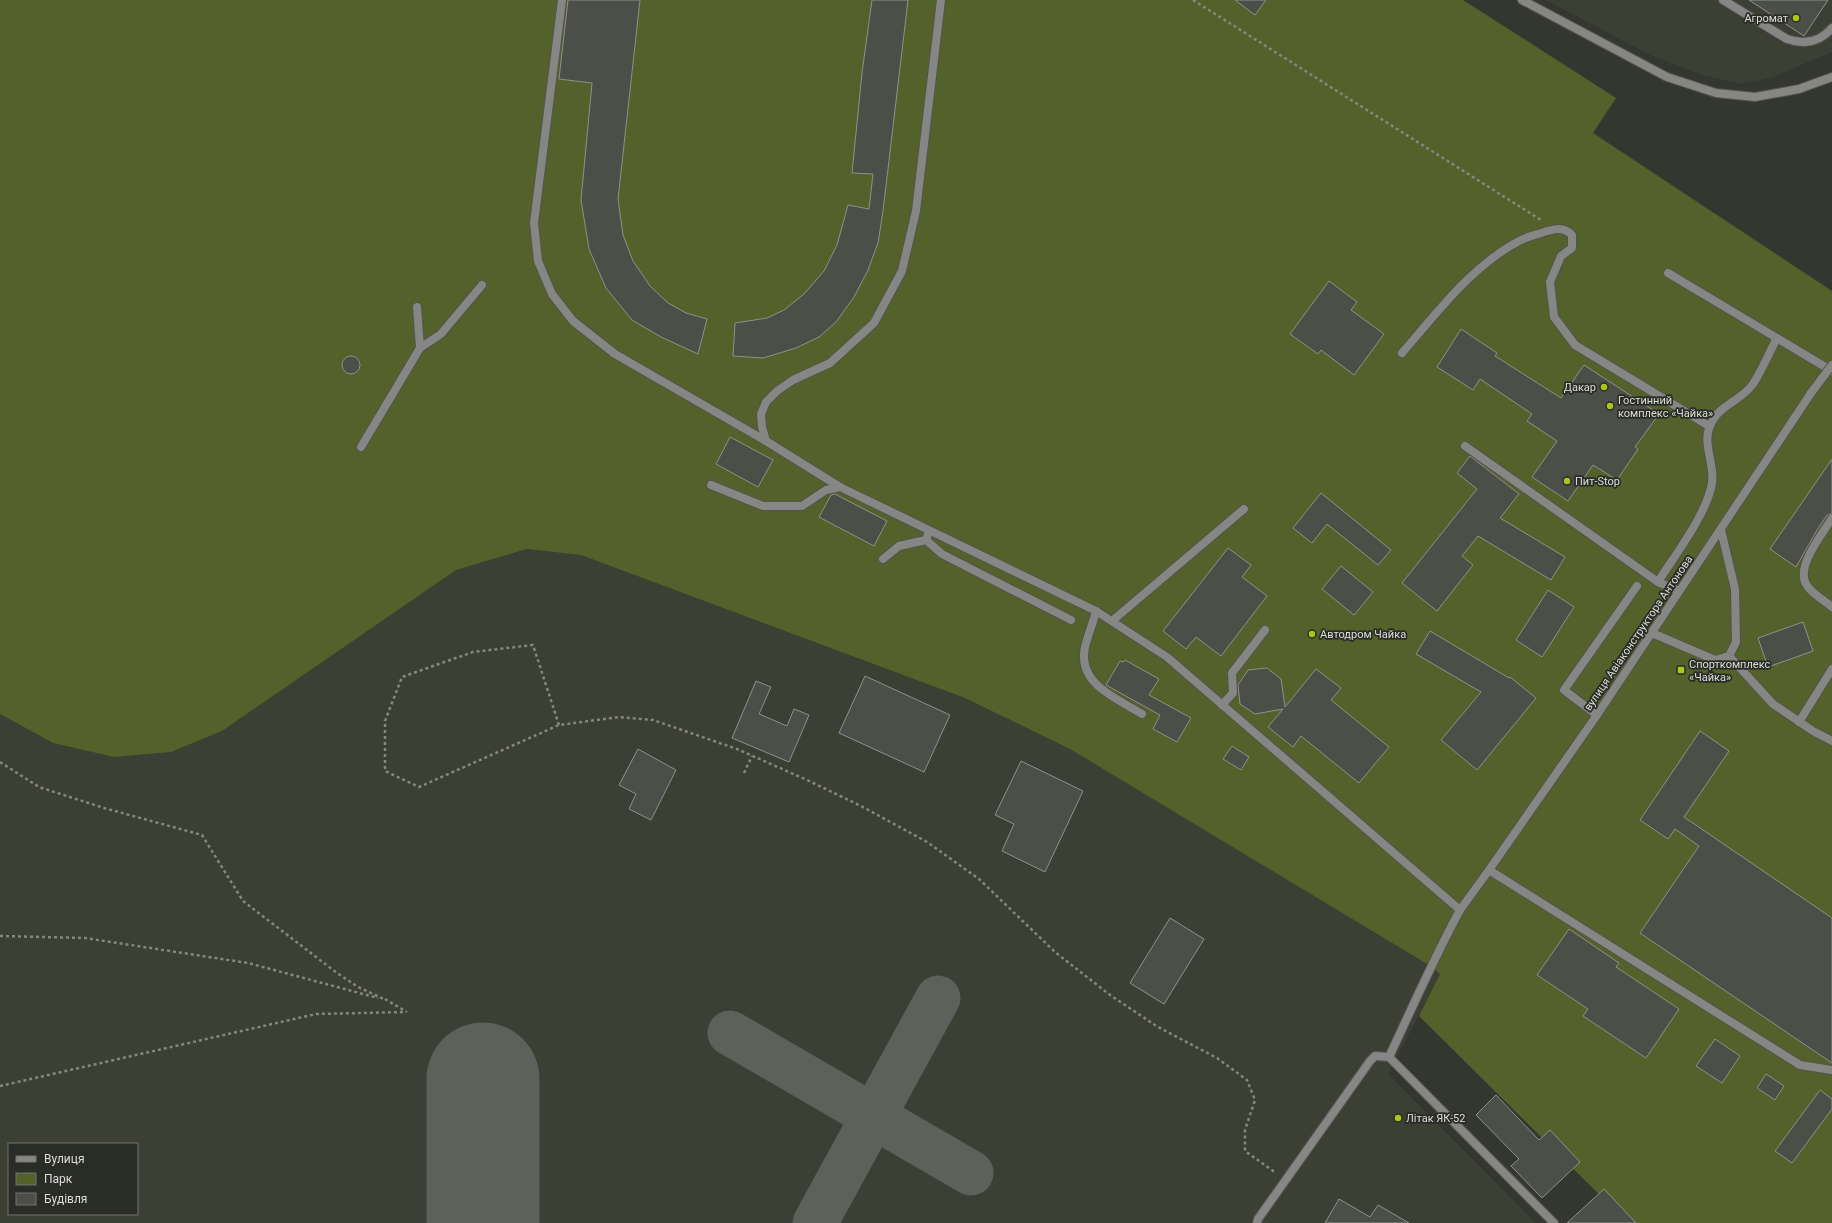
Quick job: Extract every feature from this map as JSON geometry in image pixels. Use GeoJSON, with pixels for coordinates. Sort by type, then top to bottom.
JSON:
{"type":"FeatureCollection","features":[{"type":"Feature","properties":{"kind":"street"},"geometry":{"type":"LineString","coordinates":[[562,0],[534,223],[538,260],[552,294],[573,321],[615,354],[766,441],[840,488],[1096,611],[1112,621],[1166,657],[1460,910]]}},
{"type":"Feature","properties":{"kind":"street"},"geometry":{"type":"LineString","coordinates":[[766,441],[762,427],[761,414],[766,402],[777,391],[793,380],[830,363],[874,323],[902,271],[916,211],[941,0]]}},
{"type":"Feature","properties":{"kind":"street"},"geometry":{"type":"LineString","coordinates":[[1522,0],[1667,77],[1716,93],[1755,97],[1799,89],[1832,77]]}},
{"type":"Feature","properties":{"kind":"street"},"geometry":{"type":"LineString","coordinates":[[1723,0],[1787,40],[1799,43],[1815,41],[1827,34],[1832,28]]}},
{"type":"Feature","properties":{"kind":"street"},"geometry":{"type":"LineString","coordinates":[[1402,354],[1447,302],[1483,265],[1521,240],[1555,228],[1567,230],[1572,235],[1572,248],[1561,256],[1550,282],[1554,317],[1575,345],[1709,426]]}},
{"type":"Feature","properties":{"kind":"street"},"geometry":{"type":"LineString","coordinates":[[1668,272],[1832,371]]}},
{"type":"Feature","properties":{"kind":"street"},"geometry":{"type":"LineString","coordinates":[[361,447],[420,348],[441,334],[482,285]]}},
{"type":"Feature","properties":{"kind":"street"},"geometry":{"type":"LineString","coordinates":[[417,307],[420,348]]}},
{"type":"Feature","properties":{"kind":"street"},"geometry":{"type":"LineString","coordinates":[[1658,582],[1696,522],[1709,495],[1712,471],[1707,438],[1709,426],[1719,411],[1738,398],[1752,384],[1777,338]]}},
{"type":"Feature","properties":{"kind":"street","name":"вулиця Авіаконструктора Антонова"},"geometry":{"type":"LineString","coordinates":[[1389,1057],[1432,967],[1439,949],[1460,910],[1597,715],[1811,393],[1832,365]]}},
{"type":"Feature","properties":{"kind":"street"},"geometry":{"type":"LineString","coordinates":[[1465,446],[1658,582],[1679,591]]}},
{"type":"Feature","properties":{"kind":"street"},"geometry":{"type":"LineString","coordinates":[[710,485],[763,506],[802,506],[826,490],[840,488]]}},
{"type":"Feature","properties":{"kind":"street"},"geometry":{"type":"LineString","coordinates":[[1112,621],[1244,509]]}},
{"type":"Feature","properties":{"kind":"street"},"geometry":{"type":"LineString","coordinates":[[1832,518],[1805,562],[1803,571],[1807,587],[1832,607]]}},
{"type":"Feature","properties":{"kind":"street"},"geometry":{"type":"LineString","coordinates":[[1721,530],[1735,589],[1736,642],[1730,656]]}},
{"type":"Feature","properties":{"kind":"street"},"geometry":{"type":"LineString","coordinates":[[926,540],[928,531]]}},
{"type":"Feature","properties":{"kind":"street"},"geometry":{"type":"LineString","coordinates":[[882,560],[900,546],[926,540]]}},
{"type":"Feature","properties":{"kind":"street"},"geometry":{"type":"LineString","coordinates":[[926,540],[942,554],[1071,620]]}},
{"type":"Feature","properties":{"kind":"street"},"geometry":{"type":"LineString","coordinates":[[1597,715],[1564,690],[1638,586]]}},
{"type":"Feature","properties":{"kind":"street"},"geometry":{"type":"LineString","coordinates":[[1096,611],[1085,648],[1085,659],[1088,673],[1098,687],[1142,714]]}},
{"type":"Feature","properties":{"kind":"street"},"geometry":{"type":"LineString","coordinates":[[1222,705],[1233,693],[1232,673],[1265,630]]}},
{"type":"Feature","properties":{"kind":"street"},"geometry":{"type":"LineString","coordinates":[[1652,633],[1715,660],[1730,656]]}},
{"type":"Feature","properties":{"kind":"street"},"geometry":{"type":"LineString","coordinates":[[1730,656],[1773,704],[1799,722],[1832,741]]}},
{"type":"Feature","properties":{"kind":"street"},"geometry":{"type":"LineString","coordinates":[[1799,722],[1832,669]]}},
{"type":"Feature","properties":{"kind":"street"},"geometry":{"type":"LineString","coordinates":[[1489,870],[1800,1065],[1832,1070]]}},
{"type":"Feature","properties":{"kind":"street"},"geometry":{"type":"LineString","coordinates":[[1257,1223],[1258,1219],[1375,1056],[1389,1057],[1554,1223]]}},
{"type":"Feature","properties":{"kind":"path"},"geometry":{"type":"LineString","coordinates":[[1193,0],[1555,228]]}},
{"type":"Feature","properties":{"kind":"path"},"geometry":{"type":"LineString","coordinates":[[559,725],[533,645],[473,652],[402,677],[385,721],[385,771],[418,788],[559,725],[619,717],[653,720],[737,749],[861,806],[927,842],[979,879],[1055,952],[1110,995],[1158,1027],[1217,1058],[1247,1080],[1255,1100],[1245,1130],[1245,1151],[1286,1180]]}},
{"type":"Feature","properties":{"kind":"path"},"geometry":{"type":"LineString","coordinates":[[744,773],[752,756]]}},
{"type":"Feature","properties":{"kind":"path"},"geometry":{"type":"LineString","coordinates":[[0,762],[39,788],[104,808],[202,835],[243,901],[336,973],[358,987],[407,1012],[316,1014],[0,1086]]}},
{"type":"Feature","properties":{"kind":"path"},"geometry":{"type":"LineString","coordinates":[[0,936],[85,938],[248,963],[386,1000]]}},
{"type":"Feature","properties":{"kind":"shaded area"},"geometry":{"type":"Polygon","coordinates":[[[1546,0],[1832,0],[1832,52],[1771,78],[1742,84],[1705,76],[1650,55],[1546,0]]]}},
{"type":"Feature","properties":{"kind":"shaded area"},"geometry":{"type":"Polygon","coordinates":[[[527,549],[581,555],[965,698],[1070,749],[1441,973],[1388,1074],[1536,1223],[0,1223],[0,714],[53,743],[114,757],[171,752],[222,731],[456,570],[527,549]]]}},
{"type":"Feature","properties":{"kind":"green space","name":"Автодром Чайка"},"geometry":{"type":"Polygon","coordinates":[[[0,0],[1463,0],[1616,98],[1593,133],[1832,291],[1832,1223],[1628,1223],[1419,1016],[1440,974],[1432,967],[1070,749],[965,698],[581,555],[527,549],[456,570],[222,731],[171,752],[114,757],[53,743],[0,714],[0,0]]]}},
{"type":"Feature","properties":{"kind":"building"},"geometry":{"type":"Polygon","coordinates":[[[568,0],[640,0],[618,199],[623,235],[633,261],[650,286],[668,303],[686,313],[707,319],[698,354],[661,337],[632,320],[606,288],[589,249],[581,200],[592,83],[559,79],[568,0]]]}},
{"type":"Feature","properties":{"kind":"building"},"geometry":{"type":"Polygon","coordinates":[[[872,0],[908,0],[883,211],[878,243],[868,270],[854,297],[836,322],[819,337],[796,348],[763,358],[733,356],[735,323],[767,318],[784,310],[804,294],[824,271],[837,245],[848,205],[869,209],[873,174],[852,173],[862,73],[872,0]]]}},
{"type":"Feature","properties":{"kind":"building"},"geometry":{"type":"Polygon","coordinates":[[[1235,0],[1266,0],[1255,15],[1235,0]]]}},
{"type":"Feature","properties":{"kind":"building","name":"Агромат"},"geometry":{"type":"Polygon","coordinates":[[[1749,0],[1828,0],[1804,36],[1749,0]]]}},
{"type":"Feature","properties":{"kind":"building"},"geometry":{"type":"Polygon","coordinates":[[[1329,281],[1357,302],[1351,310],[1384,334],[1354,375],[1321,350],[1318,354],[1290,334],[1329,281]]]}},
{"type":"Feature","properties":{"kind":"building"},"geometry":{"type":"Polygon","coordinates":[[[1461,329],[1497,353],[1495,356],[1561,398],[1584,365],[1659,414],[1635,447],[1638,449],[1617,480],[1593,465],[1568,501],[1532,477],[1557,441],[1527,421],[1532,414],[1480,379],[1473,390],[1437,367],[1461,329]]]}},
{"type":"Feature","properties":{"kind":"building"},"geometry":{"type":"Polygon","coordinates":[[[351,356],[355,357],[359,361],[359,369],[355,373],[351,374],[347,373],[343,369],[342,365],[343,361],[347,357],[351,356]]]}},
{"type":"Feature","properties":{"kind":"building"},"geometry":{"type":"Polygon","coordinates":[[[730,437],[773,460],[758,487],[716,464],[730,437]]]}},
{"type":"Feature","properties":{"kind":"building"},"geometry":{"type":"Polygon","coordinates":[[[1470,456],[1519,494],[1500,518],[1565,557],[1551,580],[1478,536],[1462,556],[1473,565],[1437,611],[1402,583],[1477,489],[1457,473],[1470,456]]]}},
{"type":"Feature","properties":{"kind":"building"},"geometry":{"type":"Polygon","coordinates":[[[1832,459],[1832,513],[1827,515],[1817,530],[1796,567],[1770,549],[1832,459]]]}},
{"type":"Feature","properties":{"kind":"building"},"geometry":{"type":"Polygon","coordinates":[[[1321,493],[1391,550],[1378,565],[1327,524],[1312,543],[1293,528],[1321,493]]]}},
{"type":"Feature","properties":{"kind":"building"},"geometry":{"type":"Polygon","coordinates":[[[835,494],[887,521],[874,546],[819,517],[831,495],[835,494]]]}},
{"type":"Feature","properties":{"kind":"building"},"geometry":{"type":"Polygon","coordinates":[[[1228,548],[1251,565],[1242,577],[1267,596],[1221,656],[1196,637],[1186,649],[1163,631],[1228,548]]]}},
{"type":"Feature","properties":{"kind":"building"},"geometry":{"type":"Polygon","coordinates":[[[1341,566],[1373,592],[1354,615],[1322,589],[1341,566]]]}},
{"type":"Feature","properties":{"kind":"building"},"geometry":{"type":"Polygon","coordinates":[[[1548,590],[1574,607],[1542,657],[1516,640],[1548,590]]]}},
{"type":"Feature","properties":{"kind":"building"},"geometry":{"type":"Polygon","coordinates":[[[1803,622],[1813,651],[1768,667],[1758,638],[1803,622]]]}},
{"type":"Feature","properties":{"kind":"building"},"geometry":{"type":"Polygon","coordinates":[[[1430,631],[1509,678],[1510,677],[1536,698],[1477,770],[1441,740],[1481,692],[1416,654],[1430,631]]]}},
{"type":"Feature","properties":{"kind":"building"},"geometry":{"type":"Polygon","coordinates":[[[1125,660],[1159,679],[1149,695],[1191,718],[1177,742],[1153,729],[1160,715],[1106,685],[1120,661],[1123,662],[1125,660]]]}},
{"type":"Feature","properties":{"kind":"building"},"geometry":{"type":"Polygon","coordinates":[[[1267,668],[1281,679],[1285,707],[1316,669],[1341,688],[1331,700],[1389,747],[1359,783],[1301,736],[1293,747],[1268,727],[1283,709],[1255,714],[1240,704],[1238,685],[1248,670],[1267,668]]]}},
{"type":"Feature","properties":{"kind":"building"},"geometry":{"type":"Polygon","coordinates":[[[865,676],[950,715],[924,772],[839,733],[865,676]]]}},
{"type":"Feature","properties":{"kind":"building"},"geometry":{"type":"Polygon","coordinates":[[[756,681],[771,687],[759,714],[787,726],[794,709],[809,715],[789,762],[732,738],[756,681]]]}},
{"type":"Feature","properties":{"kind":"building"},"geometry":{"type":"Polygon","coordinates":[[[1700,731],[1729,751],[1684,817],[1832,918],[1832,1063],[1640,933],[1699,846],[1675,829],[1668,839],[1640,820],[1700,731]]]}},
{"type":"Feature","properties":{"kind":"building"},"geometry":{"type":"Polygon","coordinates":[[[1232,746],[1249,757],[1241,770],[1223,759],[1232,746]]]}},
{"type":"Feature","properties":{"kind":"building"},"geometry":{"type":"Polygon","coordinates":[[[638,749],[676,770],[651,820],[629,809],[636,794],[619,785],[638,749]]]}},
{"type":"Feature","properties":{"kind":"building"},"geometry":{"type":"Polygon","coordinates":[[[1021,761],[1083,791],[1045,872],[1002,851],[1014,824],[995,815],[1021,761]]]}},
{"type":"Feature","properties":{"kind":"building"},"geometry":{"type":"Polygon","coordinates":[[[1170,918],[1204,939],[1164,1004],[1130,983],[1170,918]]]}},
{"type":"Feature","properties":{"kind":"building"},"geometry":{"type":"Polygon","coordinates":[[[1569,929],[1619,963],[1616,967],[1679,1009],[1646,1058],[1583,1016],[1588,1009],[1537,975],[1569,929]]]}},
{"type":"Feature","properties":{"kind":"building"},"geometry":{"type":"Polygon","coordinates":[[[1715,1039],[1740,1056],[1722,1083],[1696,1066],[1715,1039]]]}},
{"type":"Feature","properties":{"kind":"building"},"geometry":{"type":"Polygon","coordinates":[[[1766,1074],[1784,1086],[1775,1100],[1757,1088],[1766,1074]]]}},
{"type":"Feature","properties":{"kind":"building"},"geometry":{"type":"Polygon","coordinates":[[[1820,1090],[1832,1099],[1832,1109],[1792,1163],[1775,1151],[1820,1090]]]}},
{"type":"Feature","properties":{"kind":"building"},"geometry":{"type":"Polygon","coordinates":[[[1496,1095],[1539,1140],[1550,1130],[1580,1162],[1542,1198],[1511,1166],[1519,1159],[1476,1115],[1496,1095]]]}},
{"type":"Feature","properties":{"kind":"building"},"geometry":{"type":"Polygon","coordinates":[[[1604,1189],[1636,1223],[1567,1223],[1604,1189]]]}},
{"type":"Feature","properties":{"kind":"building"},"geometry":{"type":"Polygon","coordinates":[[[1339,1199],[1370,1217],[1378,1205],[1409,1223],[1325,1223],[1339,1199]]]}},
{"type":"Feature","properties":{"kind":"taxiway"},"geometry":{"type":"LineString","coordinates":[[815,1223],[938,998]]}},
{"type":"Feature","properties":{"kind":"taxiway"},"geometry":{"type":"LineString","coordinates":[[730,1033],[971,1173]]}},
{"type":"Feature","properties":{"kind":"runway"},"geometry":{"type":"LineString","coordinates":[[483,1079],[483,1223]]}},
{"type":"Feature","properties":{"kind":"place","name":"Агромат"},"geometry":{"type":"Point","coordinates":[1796,18]}},
{"type":"Feature","properties":{"kind":"place","name":"Дакар"},"geometry":{"type":"Point","coordinates":[1604,387]}},
{"type":"Feature","properties":{"kind":"place","name":"Гостинний комплекс «Чайка»"},"geometry":{"type":"Point","coordinates":[1610,406]}},
{"type":"Feature","properties":{"kind":"place","name":"Пит-Stop"},"geometry":{"type":"Point","coordinates":[1567,481]}},
{"type":"Feature","properties":{"kind":"place","name":"Автодром Чайка"},"geometry":{"type":"Point","coordinates":[1312,634]}},
{"type":"Feature","properties":{"kind":"place","name":"Спорткомплекс «Чайка»"},"geometry":{"type":"Point","coordinates":[1681,670]}},
{"type":"Feature","properties":{"kind":"place","name":"Літак ЯК-52"},"geometry":{"type":"Point","coordinates":[1398,1118]}}]}
